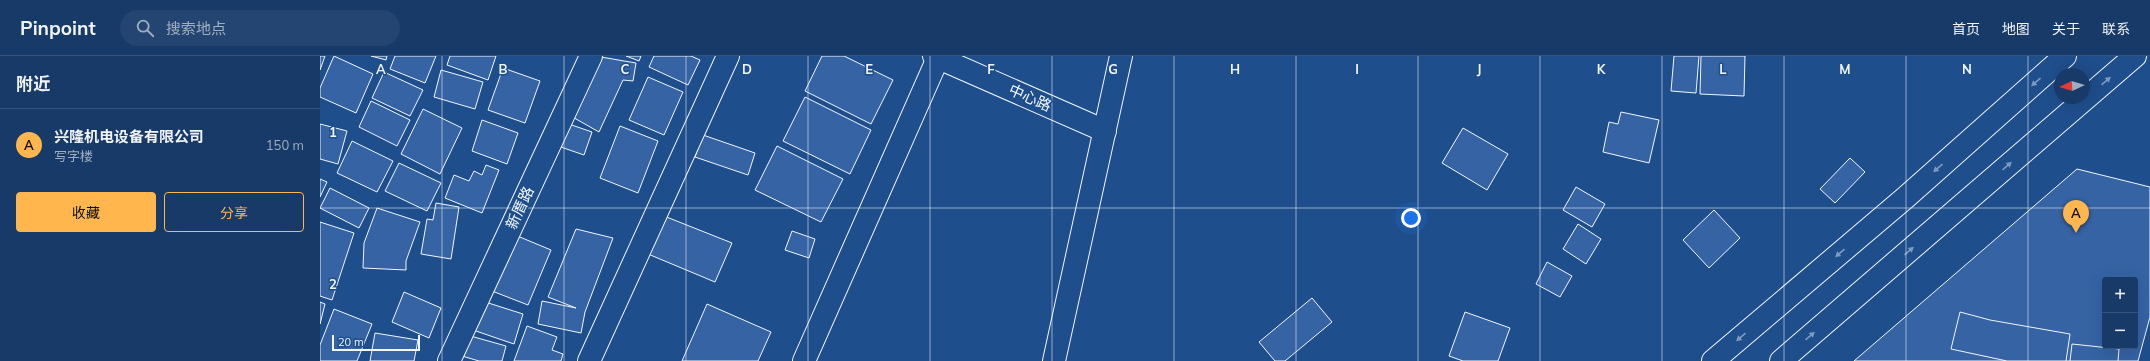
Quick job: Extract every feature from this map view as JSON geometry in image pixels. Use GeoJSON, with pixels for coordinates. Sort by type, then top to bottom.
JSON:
{"type":"FeatureCollection","features":[{"type":"Feature","properties":{"kind":"street","name":"新厝路"},"geometry":{"type":"LineString","coordinates":[[449,361],[591,56]]}},
{"type":"Feature","properties":{"kind":"street"},"geometry":{"type":"LineString","coordinates":[[589,361],[728,56]]}},
{"type":"Feature","properties":{"kind":"street"},"geometry":{"type":"LineString","coordinates":[[1054,361],[1121,56]]}},
{"type":"Feature","properties":{"kind":"street"},"geometry":{"type":"LineString","coordinates":[[1713,361],[1905,198],[2065,56]]}},
{"type":"Feature","properties":{"kind":"street"},"geometry":{"type":"LineString","coordinates":[[1781,361],[2134,56]]}},
{"type":"Feature","properties":{"kind":"street"},"geometry":{"type":"LineString","coordinates":[[804,361],[936,57]]}},
{"type":"Feature","properties":{"kind":"street","name":"中心路"},"geometry":{"type":"LineString","coordinates":[[936,57],[1105,131]]}},
{"type":"Feature","properties":{"kind":"building"},"geometry":{"type":"Polygon","coordinates":[[[320,56],[325,56],[320,70],[320,56]]]}},
{"type":"Feature","properties":{"kind":"building"},"geometry":{"type":"Polygon","coordinates":[[[334,56],[373,74],[356,113],[320,97],[320,88],[334,56]]]}},
{"type":"Feature","properties":{"kind":"building"},"geometry":{"type":"Polygon","coordinates":[[[371,56],[387,56],[386,60],[371,56]]]}},
{"type":"Feature","properties":{"kind":"building"},"geometry":{"type":"Polygon","coordinates":[[[395,56],[436,56],[425,83],[390,69],[395,56]]]}},
{"type":"Feature","properties":{"kind":"building"},"geometry":{"type":"Polygon","coordinates":[[[450,56],[496,56],[488,80],[447,65],[450,56]]]}},
{"type":"Feature","properties":{"kind":"building"},"geometry":{"type":"Polygon","coordinates":[[[595,56],[636,63],[633,81],[623,80],[599,132],[569,115],[595,56]]]}},
{"type":"Feature","properties":{"kind":"building"},"geometry":{"type":"Polygon","coordinates":[[[626,56],[641,56],[639,61],[626,56]]]}},
{"type":"Feature","properties":{"kind":"building"},"geometry":{"type":"Polygon","coordinates":[[[654,56],[691,56],[700,60],[688,85],[649,67],[654,56]]]}},
{"type":"Feature","properties":{"kind":"building"},"geometry":{"type":"Polygon","coordinates":[[[822,56],[844,56],[893,80],[871,124],[805,91],[822,56]]]}},
{"type":"Feature","properties":{"kind":"building"},"geometry":{"type":"Polygon","coordinates":[[[1674,56],[1699,56],[1696,93],[1671,91],[1674,56]]]}},
{"type":"Feature","properties":{"kind":"building"},"geometry":{"type":"Polygon","coordinates":[[[1701,56],[1745,56],[1744,96],[1700,94],[1701,56]]]}},
{"type":"Feature","properties":{"kind":"building"},"geometry":{"type":"Polygon","coordinates":[[[503,68],[540,81],[525,123],[488,110],[503,68]]]}},
{"type":"Feature","properties":{"kind":"building"},"geometry":{"type":"Polygon","coordinates":[[[441,70],[483,82],[475,109],[434,97],[441,70]]]}},
{"type":"Feature","properties":{"kind":"building"},"geometry":{"type":"Polygon","coordinates":[[[384,72],[423,90],[410,116],[372,98],[384,72]]]}},
{"type":"Feature","properties":{"kind":"building"},"geometry":{"type":"Polygon","coordinates":[[[648,77],[683,92],[664,135],[629,120],[648,77]]]}},
{"type":"Feature","properties":{"kind":"building"},"geometry":{"type":"Polygon","coordinates":[[[805,97],[871,130],[850,174],[783,141],[805,97]]]}},
{"type":"Feature","properties":{"kind":"building"},"geometry":{"type":"Polygon","coordinates":[[[371,101],[410,120],[397,146],[359,127],[371,101]]]}},
{"type":"Feature","properties":{"kind":"building"},"geometry":{"type":"Polygon","coordinates":[[[423,109],[462,128],[440,174],[401,154],[423,109]]]}},
{"type":"Feature","properties":{"kind":"building"},"geometry":{"type":"Polygon","coordinates":[[[1621,112],[1659,120],[1649,163],[1603,152],[1609,122],[1618,124],[1621,112]]]}},
{"type":"Feature","properties":{"kind":"building"},"geometry":{"type":"Polygon","coordinates":[[[482,120],[518,133],[507,164],[472,151],[482,120]]]}},
{"type":"Feature","properties":{"kind":"building"},"geometry":{"type":"Polygon","coordinates":[[[563,122],[592,132],[584,155],[555,145],[563,122]]]}},
{"type":"Feature","properties":{"kind":"building"},"geometry":{"type":"Polygon","coordinates":[[[320,124],[347,131],[338,164],[320,159],[320,124]]]}},
{"type":"Feature","properties":{"kind":"building"},"geometry":{"type":"Polygon","coordinates":[[[620,126],[658,141],[638,193],[600,178],[620,126]]]}},
{"type":"Feature","properties":{"kind":"building"},"geometry":{"type":"Polygon","coordinates":[[[1463,128],[1508,154],[1487,190],[1442,163],[1463,128]]]}},
{"type":"Feature","properties":{"kind":"building"},"geometry":{"type":"Polygon","coordinates":[[[703,135],[755,153],[748,175],[695,157],[703,135]]]}},
{"type":"Feature","properties":{"kind":"building"},"geometry":{"type":"Polygon","coordinates":[[[352,141],[393,161],[377,192],[337,173],[352,141]]]}},
{"type":"Feature","properties":{"kind":"building"},"geometry":{"type":"Polygon","coordinates":[[[777,146],[843,179],[821,222],[755,190],[777,146]]]}},
{"type":"Feature","properties":{"kind":"building"},"geometry":{"type":"Polygon","coordinates":[[[1850,158],[1865,172],[1835,203],[1820,189],[1850,158]]]}},
{"type":"Feature","properties":{"kind":"building"},"geometry":{"type":"Polygon","coordinates":[[[399,163],[441,183],[427,211],[385,191],[399,163]]]}},
{"type":"Feature","properties":{"kind":"building"},"geometry":{"type":"Polygon","coordinates":[[[486,165],[499,170],[482,213],[445,198],[454,175],[469,181],[474,171],[482,175],[486,165]]]}},
{"type":"Feature","properties":{"kind":"building"},"geometry":{"type":"Polygon","coordinates":[[[2077,169],[2150,187],[2150,317],[2138,361],[1854,361],[2077,169]]]}},
{"type":"Feature","properties":{"kind":"building"},"geometry":{"type":"Polygon","coordinates":[[[320,179],[327,182],[320,197],[320,179]]]}},
{"type":"Feature","properties":{"kind":"building"},"geometry":{"type":"Polygon","coordinates":[[[1576,187],[1605,204],[1592,227],[1563,210],[1576,187]]]}},
{"type":"Feature","properties":{"kind":"building"},"geometry":{"type":"Polygon","coordinates":[[[330,188],[369,208],[359,228],[320,208],[330,188]]]}},
{"type":"Feature","properties":{"kind":"building"},"geometry":{"type":"Polygon","coordinates":[[[436,203],[459,207],[451,259],[421,254],[427,219],[433,220],[436,203]]]}},
{"type":"Feature","properties":{"kind":"building"},"geometry":{"type":"Polygon","coordinates":[[[377,208],[420,222],[406,261],[406,270],[363,268],[364,243],[377,208]]]}},
{"type":"Feature","properties":{"kind":"building"},"geometry":{"type":"Polygon","coordinates":[[[1714,210],[1740,238],[1709,268],[1683,240],[1714,210]]]}},
{"type":"Feature","properties":{"kind":"building"},"geometry":{"type":"Polygon","coordinates":[[[664,216],[732,243],[715,282],[648,254],[664,216]]]}},
{"type":"Feature","properties":{"kind":"building"},"geometry":{"type":"Polygon","coordinates":[[[320,222],[354,233],[332,300],[320,296],[320,222]]]}},
{"type":"Feature","properties":{"kind":"building"},"geometry":{"type":"Polygon","coordinates":[[[1578,224],[1601,239],[1586,264],[1563,249],[1578,224]]]}},
{"type":"Feature","properties":{"kind":"building"},"geometry":{"type":"Polygon","coordinates":[[[576,229],[613,238],[585,312],[581,333],[538,324],[542,301],[576,308],[548,297],[576,229]]]}},
{"type":"Feature","properties":{"kind":"building"},"geometry":{"type":"Polygon","coordinates":[[[792,231],[815,239],[809,258],[785,250],[792,231]]]}},
{"type":"Feature","properties":{"kind":"building"},"geometry":{"type":"Polygon","coordinates":[[[515,235],[551,250],[528,305],[492,291],[515,235]]]}},
{"type":"Feature","properties":{"kind":"building"},"geometry":{"type":"Polygon","coordinates":[[[1547,262],[1572,276],[1560,297],[1536,284],[1547,262]]]}},
{"type":"Feature","properties":{"kind":"building"},"geometry":{"type":"Polygon","coordinates":[[[404,292],[441,308],[429,338],[392,322],[404,292]]]}},
{"type":"Feature","properties":{"kind":"building"},"geometry":{"type":"Polygon","coordinates":[[[1312,298],[1332,322],[1285,361],[1275,361],[1259,342],[1312,298]]]}},
{"type":"Feature","properties":{"kind":"building"},"geometry":{"type":"Polygon","coordinates":[[[482,301],[523,314],[514,344],[473,330],[482,301]]]}},
{"type":"Feature","properties":{"kind":"building"},"geometry":{"type":"Polygon","coordinates":[[[320,302],[325,304],[320,324],[320,302]]]}},
{"type":"Feature","properties":{"kind":"building"},"geometry":{"type":"Polygon","coordinates":[[[707,304],[771,332],[758,361],[682,361],[707,304]]]}},
{"type":"Feature","properties":{"kind":"building"},"geometry":{"type":"Polygon","coordinates":[[[334,309],[372,324],[357,361],[320,361],[320,345],[334,309]]]}},
{"type":"Feature","properties":{"kind":"building"},"geometry":{"type":"Polygon","coordinates":[[[1465,312],[1510,328],[1498,361],[1463,361],[1449,356],[1465,312]]]}},
{"type":"Feature","properties":{"kind":"building"},"geometry":{"type":"Polygon","coordinates":[[[1960,312],[1990,320],[2070,334],[2066,361],[2007,361],[1951,349],[1960,312]]]}},
{"type":"Feature","properties":{"kind":"building"},"geometry":{"type":"Polygon","coordinates":[[[527,326],[557,337],[552,350],[563,354],[561,361],[514,361],[527,326]]]}},
{"type":"Feature","properties":{"kind":"building"},"geometry":{"type":"Polygon","coordinates":[[[375,333],[418,340],[414,361],[370,361],[375,333]]]}},
{"type":"Feature","properties":{"kind":"building"},"geometry":{"type":"Polygon","coordinates":[[[467,335],[506,346],[502,361],[479,361],[462,356],[467,335]]]}},
{"type":"Feature","properties":{"kind":"building"},"geometry":{"type":"Polygon","coordinates":[[[2072,344],[2102,347],[2102,349],[2119,349],[2118,361],[2070,361],[2072,344]]]}},
{"type":"Feature","properties":{"kind":"place","name":"兴隆机电设备有限公司"},"geometry":{"type":"Point","coordinates":[2076,233]}}]}
